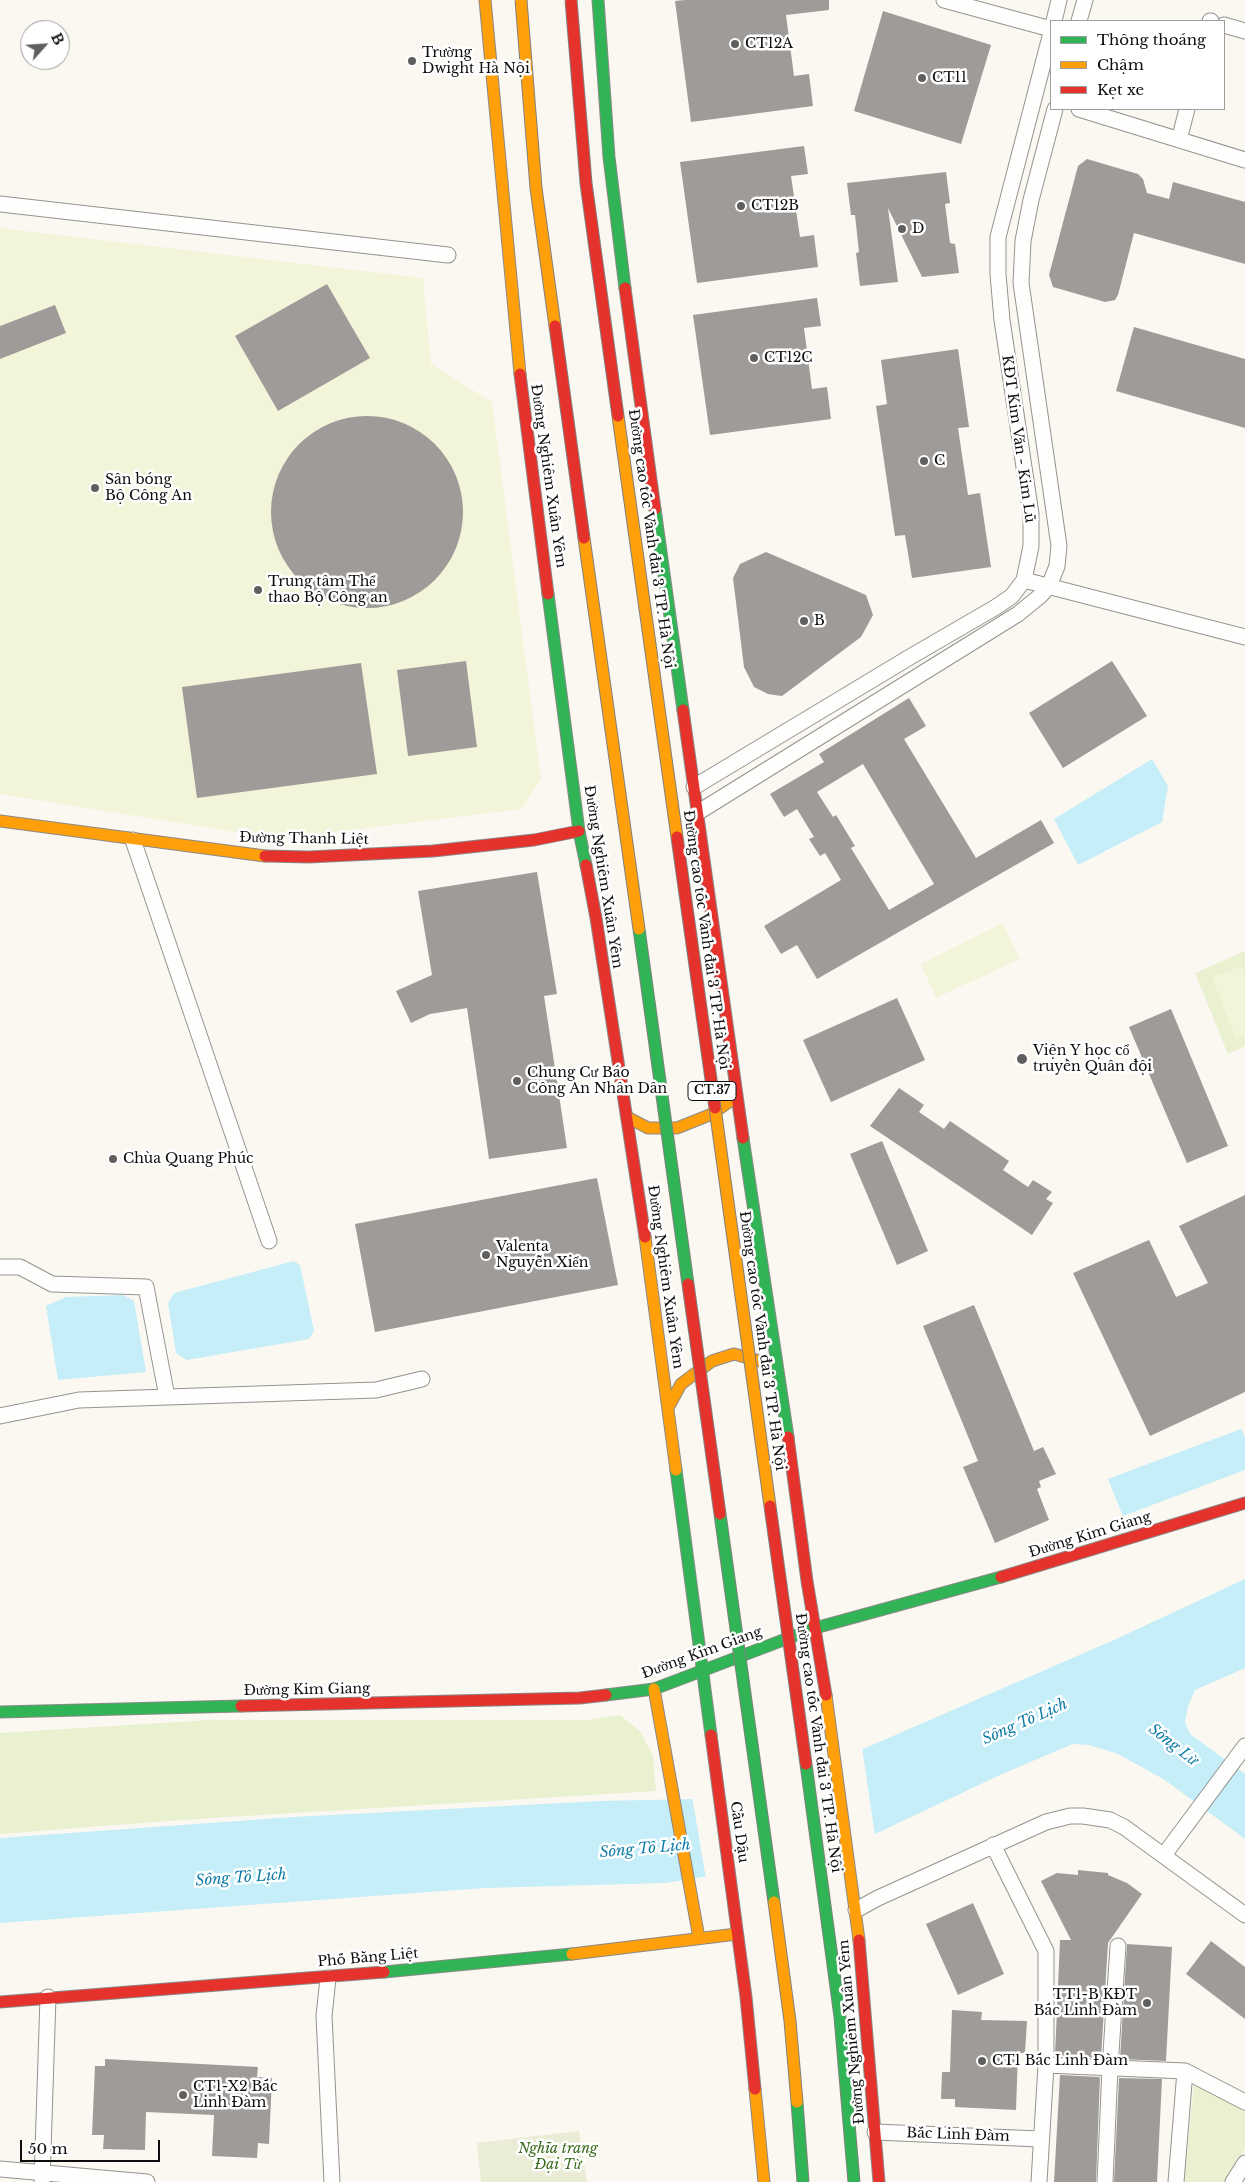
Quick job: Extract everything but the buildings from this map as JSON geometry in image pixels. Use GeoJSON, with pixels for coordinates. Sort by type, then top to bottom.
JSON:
{"type":"FeatureCollection","features":[{"type":"Feature","properties":{"kind":"main road","name":"Đường Nghiêm Xuân Yêm"},"geometry":{"type":"LineString","coordinates":[[485,0],[517,354],[579,831],[596,918],[627,1117],[714,1755]]}},
{"type":"Feature","properties":{"kind":"main road"},"geometry":{"type":"LineString","coordinates":[[521,0],[537,198],[789,2012],[803,2182]]}},
{"type":"Feature","properties":{"kind":"main road","name":"Đường cao tốc Vành đai 3 TP. Hà Nội"},"geometry":{"type":"LineString","coordinates":[[571,0],[586,183],[818,1850],[840,2017],[854,2182]]}},
{"type":"Feature","properties":{"kind":"main road"},"geometry":{"type":"LineString","coordinates":[[598,0],[610,166],[736,1097],[779,1367],[815,1628]]}},
{"type":"Feature","properties":{"kind":"main road","name":"Đường Thanh Liệt"},"geometry":{"type":"LineString","coordinates":[[0,821],[258,856],[309,857],[433,851],[534,840],[579,831]]}},
{"type":"Feature","properties":{"kind":"main road"},"geometry":{"type":"LineString","coordinates":[[627,1117],[648,1128],[676,1128],[712,1114],[736,1097]]}},
{"type":"Feature","properties":{"kind":"main road"},"geometry":{"type":"LineString","coordinates":[[668,1408],[681,1384],[702,1367],[722,1357],[734,1354],[779,1367]]}},
{"type":"Feature","properties":{"kind":"main road","name":"Đường Kim Giang"},"geometry":{"type":"LineString","coordinates":[[0,1712],[580,1698],[654,1689],[815,1628],[1007,1576],[1245,1503]]}},
{"type":"Feature","properties":{"kind":"main road","name":"Đường Nghiêm Xuân Yêm"},"geometry":{"type":"LineString","coordinates":[[815,1628],[832,1734],[856,1910],[878,2182]]}},
{"type":"Feature","properties":{"kind":"main road"},"geometry":{"type":"LineString","coordinates":[[654,1689],[699,1938]]}},
{"type":"Feature","properties":{"kind":"main road","name":"Cầu Dậu"},"geometry":{"type":"LineString","coordinates":[[714,1755],[737,1934]]}},
{"type":"Feature","properties":{"kind":"main road"},"geometry":{"type":"LineString","coordinates":[[737,1934],[754,2070],[764,2182]]}},
{"type":"Feature","properties":{"kind":"main road","name":"Phố Bằng Liệt"},"geometry":{"type":"LineString","coordinates":[[0,2002],[328,1978],[590,1952],[737,1934]]}},
{"type":"Feature","properties":{"kind":"street"},"geometry":{"type":"LineString","coordinates":[[944,0],[1050,29]]}},
{"type":"Feature","properties":{"kind":"street"},"geometry":{"type":"LineString","coordinates":[[1054,20],[1059,0]]}},
{"type":"Feature","properties":{"kind":"street"},"geometry":{"type":"LineString","coordinates":[[1079,20],[1085,0]]}},
{"type":"Feature","properties":{"kind":"street"},"geometry":{"type":"LineString","coordinates":[[1225,25],[1245,31]]}},
{"type":"Feature","properties":{"kind":"street","name":"KĐT Kim Văn - Kim Lũ"},"geometry":{"type":"LineString","coordinates":[[694,787],[1012,596],[1024,580],[1032,546],[1031,514],[1002,320],[998,274],[998,237],[1050,37]]}},
{"type":"Feature","properties":{"kind":"street"},"geometry":{"type":"LineString","coordinates":[[1033,97],[1050,101]]}},
{"type":"Feature","properties":{"kind":"street","name":"KĐT Kim Văn - Kim Lũ"},"geometry":{"type":"LineString","coordinates":[[697,813],[1018,614],[1049,586],[1058,566],[1059,546],[1021,283],[1022,240],[1055,110]]}},
{"type":"Feature","properties":{"kind":"street"},"geometry":{"type":"LineString","coordinates":[[1082,110],[1245,160]]}},
{"type":"Feature","properties":{"kind":"street"},"geometry":{"type":"LineString","coordinates":[[1179,140],[1187,110]]}},
{"type":"Feature","properties":{"kind":"street"},"geometry":{"type":"LineString","coordinates":[[1009,195],[1031,200]]}},
{"type":"Feature","properties":{"kind":"street"},"geometry":{"type":"LineString","coordinates":[[0,204],[448,255]]}},
{"type":"Feature","properties":{"kind":"street"},"geometry":{"type":"LineString","coordinates":[[1002,320],[1025,318]]}},
{"type":"Feature","properties":{"kind":"street"},"geometry":{"type":"LineString","coordinates":[[1024,580],[1245,637]]}},
{"type":"Feature","properties":{"kind":"street"},"geometry":{"type":"LineString","coordinates":[[910,656],[922,673]]}},
{"type":"Feature","properties":{"kind":"street"},"geometry":{"type":"LineString","coordinates":[[133,840],[269,1242]]}},
{"type":"Feature","properties":{"kind":"street"},"geometry":{"type":"LineString","coordinates":[[0,1267],[20,1267],[52,1284],[146,1287],[167,1397]]}},
{"type":"Feature","properties":{"kind":"street"},"geometry":{"type":"LineString","coordinates":[[0,1416],[79,1400],[376,1390],[422,1379]]}},
{"type":"Feature","properties":{"kind":"street"},"geometry":{"type":"LineString","coordinates":[[1164,1855],[1242,1750]]}},
{"type":"Feature","properties":{"kind":"street"},"geometry":{"type":"LineString","coordinates":[[856,1910],[1046,1822],[1070,1816],[1083,1816],[1110,1820],[1164,1855],[1245,1915]]}},
{"type":"Feature","properties":{"kind":"street"},"geometry":{"type":"LineString","coordinates":[[993,1845],[1046,1951],[1046,2065],[1040,2139],[1039,2182]]}},
{"type":"Feature","properties":{"kind":"street"},"geometry":{"type":"LineString","coordinates":[[1106,2182],[1110,2068],[1118,1946]]}},
{"type":"Feature","properties":{"kind":"street"},"geometry":{"type":"LineString","coordinates":[[328,1978],[324,2016],[332,2182]]}},
{"type":"Feature","properties":{"kind":"street"},"geometry":{"type":"LineString","coordinates":[[42,2178],[48,1997]]}},
{"type":"Feature","properties":{"kind":"street"},"geometry":{"type":"LineString","coordinates":[[1046,2065],[1185,2071],[1245,2102]]}},
{"type":"Feature","properties":{"kind":"street"},"geometry":{"type":"LineString","coordinates":[[1176,2182],[1185,2071]]}},
{"type":"Feature","properties":{"kind":"street","name":"Bắc Linh Đàm"},"geometry":{"type":"LineString","coordinates":[[875,2132],[1040,2139]]}},
{"type":"Feature","properties":{"kind":"street"},"geometry":{"type":"LineString","coordinates":[[1233,2182],[1245,2163]]}},
{"type":"Feature","properties":{"kind":"street"},"geometry":{"type":"LineString","coordinates":[[0,2169],[42,2178],[148,2182]]}},
{"type":"Feature","properties":{"kind":"green space","name":"Trung tâm Thể thao Bộ Công an"},"geometry":{"type":"Polygon","coordinates":[[[0,228],[423,278],[431,364],[492,402],[541,779],[522,809],[278,839],[0,794],[0,228]]]}},
{"type":"Feature","properties":{"kind":"green space"},"geometry":{"type":"Polygon","coordinates":[[[1003,923],[1020,959],[936,998],[921,964],[1003,923]]]}},
{"type":"Feature","properties":{"kind":"green space"},"geometry":{"type":"Polygon","coordinates":[[[1245,951],[1245,1046],[1228,1054],[1195,973],[1245,951]]]}},
{"type":"Feature","properties":{"kind":"green space"},"geometry":{"type":"Polygon","coordinates":[[[1241,966],[1245,976],[1245,1035],[1236,1039],[1212,977],[1241,966]]]}},
{"type":"Feature","properties":{"kind":"green space"},"geometry":{"type":"Polygon","coordinates":[[[620,1715],[640,1731],[653,1756],[656,1791],[196,1819],[0,1834],[0,1733],[209,1720],[586,1720],[620,1715]]]}},
{"type":"Feature","properties":{"kind":"green space"},"geometry":{"type":"Polygon","coordinates":[[[1194,2084],[1245,2111],[1245,2149],[1225,2182],[1184,2182],[1194,2084]]]}},
{"type":"Feature","properties":{"kind":"green space","name":"Nghĩa trang Đại Từ"},"geometry":{"type":"Polygon","coordinates":[[[579,2131],[587,2182],[481,2182],[477,2143],[579,2131]]]}},
{"type":"Feature","properties":{"kind":"water"},"geometry":{"type":"Polygon","coordinates":[[[1152,759],[1168,786],[1162,822],[1078,865],[1054,819],[1152,759]]]}},
{"type":"Feature","properties":{"kind":"water"},"geometry":{"type":"Polygon","coordinates":[[[294,1261],[300,1265],[314,1331],[309,1339],[187,1360],[176,1353],[168,1303],[174,1293],[294,1261]]]}},
{"type":"Feature","properties":{"kind":"water"},"geometry":{"type":"Polygon","coordinates":[[[123,1295],[134,1301],[146,1372],[58,1380],[46,1306],[66,1297],[123,1295]]]}},
{"type":"Feature","properties":{"kind":"water"},"geometry":{"type":"Polygon","coordinates":[[[1241,1429],[1245,1437],[1245,1470],[1123,1516],[1108,1479],[1241,1429]]]}},
{"type":"Feature","properties":{"kind":"water"},"geometry":{"type":"Polygon","coordinates":[[[1245,1579],[1245,1668],[1195,1690],[1188,1706],[1185,1723],[1190,1734],[1245,1774],[1245,1839],[1165,1780],[1118,1754],[1089,1745],[1073,1744],[1002,1774],[875,1834],[786,1864],[665,1883],[485,1888],[0,1923],[0,1838],[293,1817],[600,1801],[695,1799],[776,1779],[863,1749],[1114,1640],[1245,1579]]]}},
{"type":"Feature","properties":{"kind":"pier"},"geometry":{"type":"Polygon","coordinates":[[[862,1747],[875,1836],[786,1866],[706,1879],[692,1796],[775,1777],[862,1747]]]}},
{"type":"Feature","properties":{"kind":"traffic: fast"},"geometry":{"type":"LineString","coordinates":[[598,0],[609,157],[625,288]]}},
{"type":"Feature","properties":{"kind":"traffic: fast"},"geometry":{"type":"LineString","coordinates":[[655,509],[683,710]]}},
{"type":"Feature","properties":{"kind":"traffic: fast"},"geometry":{"type":"LineString","coordinates":[[548,594],[579,831],[586,865]]}},
{"type":"Feature","properties":{"kind":"traffic: fast"},"geometry":{"type":"LineString","coordinates":[[639,929],[688,1284]]}},
{"type":"Feature","properties":{"kind":"traffic: fast"},"geometry":{"type":"LineString","coordinates":[[743,1138],[788,1437]]}},
{"type":"Feature","properties":{"kind":"traffic: fast"},"geometry":{"type":"LineString","coordinates":[[676,1470],[711,1735]]}},
{"type":"Feature","properties":{"kind":"traffic: fast"},"geometry":{"type":"LineString","coordinates":[[720,1514],[774,1902]]}},
{"type":"Feature","properties":{"kind":"traffic: fast"},"geometry":{"type":"LineString","coordinates":[[606,1695],[654,1689],[815,1628],[1001,1577]]}},
{"type":"Feature","properties":{"kind":"traffic: fast"},"geometry":{"type":"LineString","coordinates":[[0,1712],[241,1706]]}},
{"type":"Feature","properties":{"kind":"traffic: fast"},"geometry":{"type":"LineString","coordinates":[[806,1764],[840,2017],[854,2182]]}},
{"type":"Feature","properties":{"kind":"traffic: fast"},"geometry":{"type":"LineString","coordinates":[[384,1972],[572,1954]]}},
{"type":"Feature","properties":{"kind":"traffic: fast"},"geometry":{"type":"LineString","coordinates":[[797,2102],[803,2182]]}},
{"type":"Feature","properties":{"kind":"traffic: slow"},"geometry":{"type":"LineString","coordinates":[[485,0],[520,374]]}},
{"type":"Feature","properties":{"kind":"traffic: slow"},"geometry":{"type":"LineString","coordinates":[[521,0],[536,188],[555,326]]}},
{"type":"Feature","properties":{"kind":"traffic: slow"},"geometry":{"type":"LineString","coordinates":[[618,416],[677,837]]}},
{"type":"Feature","properties":{"kind":"traffic: slow"},"geometry":{"type":"LineString","coordinates":[[584,538],[639,929]]}},
{"type":"Feature","properties":{"kind":"traffic: slow"},"geometry":{"type":"LineString","coordinates":[[0,821],[265,856]]}},
{"type":"Feature","properties":{"kind":"traffic: slow"},"geometry":{"type":"LineString","coordinates":[[627,1117],[648,1128],[677,1128],[712,1114],[730,1101]]}},
{"type":"Feature","properties":{"kind":"traffic: slow"},"geometry":{"type":"LineString","coordinates":[[715,1108],[770,1506]]}},
{"type":"Feature","properties":{"kind":"traffic: slow"},"geometry":{"type":"LineString","coordinates":[[645,1237],[676,1470]]}},
{"type":"Feature","properties":{"kind":"traffic: slow"},"geometry":{"type":"LineString","coordinates":[[668,1408],[681,1384],[712,1361],[734,1354],[767,1363]]}},
{"type":"Feature","properties":{"kind":"traffic: slow"},"geometry":{"type":"LineString","coordinates":[[654,1689],[699,1938]]}},
{"type":"Feature","properties":{"kind":"traffic: slow"},"geometry":{"type":"LineString","coordinates":[[826,1695],[859,1940]]}},
{"type":"Feature","properties":{"kind":"traffic: slow"},"geometry":{"type":"LineString","coordinates":[[774,1902],[790,2021],[797,2102]]}},
{"type":"Feature","properties":{"kind":"traffic: slow"},"geometry":{"type":"LineString","coordinates":[[572,1954],[737,1934]]}},
{"type":"Feature","properties":{"kind":"traffic: slow"},"geometry":{"type":"LineString","coordinates":[[755,2089],[764,2182]]}},
{"type":"Feature","properties":{"kind":"traffic: jam"},"geometry":{"type":"LineString","coordinates":[[571,0],[586,183],[618,416]]}},
{"type":"Feature","properties":{"kind":"traffic: jam"},"geometry":{"type":"LineString","coordinates":[[625,288],[655,509]]}},
{"type":"Feature","properties":{"kind":"traffic: jam"},"geometry":{"type":"LineString","coordinates":[[555,326],[584,538]]}},
{"type":"Feature","properties":{"kind":"traffic: jam"},"geometry":{"type":"LineString","coordinates":[[520,374],[548,594]]}},
{"type":"Feature","properties":{"kind":"traffic: jam"},"geometry":{"type":"LineString","coordinates":[[683,710],[743,1138]]}},
{"type":"Feature","properties":{"kind":"traffic: jam"},"geometry":{"type":"LineString","coordinates":[[265,856],[309,857],[433,851],[534,840],[579,831]]}},
{"type":"Feature","properties":{"kind":"traffic: jam"},"geometry":{"type":"LineString","coordinates":[[677,837],[715,1108]]}},
{"type":"Feature","properties":{"kind":"traffic: jam"},"geometry":{"type":"LineString","coordinates":[[586,865],[596,918],[645,1237]]}},
{"type":"Feature","properties":{"kind":"traffic: jam"},"geometry":{"type":"LineString","coordinates":[[688,1284],[720,1514]]}},
{"type":"Feature","properties":{"kind":"traffic: jam"},"geometry":{"type":"LineString","coordinates":[[788,1437],[807,1581],[826,1695]]}},
{"type":"Feature","properties":{"kind":"traffic: jam"},"geometry":{"type":"LineString","coordinates":[[1001,1577],[1245,1503]]}},
{"type":"Feature","properties":{"kind":"traffic: jam"},"geometry":{"type":"LineString","coordinates":[[770,1506],[806,1764]]}},
{"type":"Feature","properties":{"kind":"traffic: jam"},"geometry":{"type":"LineString","coordinates":[[241,1706],[580,1698],[606,1695]]}},
{"type":"Feature","properties":{"kind":"traffic: jam"},"geometry":{"type":"LineString","coordinates":[[711,1735],[746,1997],[755,2089]]}},
{"type":"Feature","properties":{"kind":"traffic: jam"},"geometry":{"type":"LineString","coordinates":[[859,1940],[879,2182]]}},
{"type":"Feature","properties":{"kind":"traffic: jam"},"geometry":{"type":"LineString","coordinates":[[0,2002],[384,1972]]}},
{"type":"Feature","properties":{"kind":"place","name":"CT12A"},"geometry":{"type":"Point","coordinates":[735,44]}},
{"type":"Feature","properties":{"kind":"place","name":"Trường Dwight Hà Nội"},"geometry":{"type":"Point","coordinates":[412,61]}},
{"type":"Feature","properties":{"kind":"place","name":"CT11"},"geometry":{"type":"Point","coordinates":[922,78]}},
{"type":"Feature","properties":{"kind":"place","name":"CT12B"},"geometry":{"type":"Point","coordinates":[741,206]}},
{"type":"Feature","properties":{"kind":"place","name":"D"},"geometry":{"type":"Point","coordinates":[902,229]}},
{"type":"Feature","properties":{"kind":"place","name":"CT12C"},"geometry":{"type":"Point","coordinates":[754,358]}},
{"type":"Feature","properties":{"kind":"place","name":"C"},"geometry":{"type":"Point","coordinates":[924,461]}},
{"type":"Feature","properties":{"kind":"place","name":"Sân bóng Bộ Công An"},"geometry":{"type":"Point","coordinates":[95,488]}},
{"type":"Feature","properties":{"kind":"place","name":"Trung tâm Thể thao Bộ Công an"},"geometry":{"type":"Point","coordinates":[258,590]}},
{"type":"Feature","properties":{"kind":"place","name":"B"},"geometry":{"type":"Point","coordinates":[804,621]}},
{"type":"Feature","properties":{"kind":"place","name":"Viện Y học cổ truyền Quân đội"},"geometry":{"type":"Point","coordinates":[1022,1059]}},
{"type":"Feature","properties":{"kind":"place","name":"Chung Cư Báo Công An Nhân Dân"},"geometry":{"type":"Point","coordinates":[517,1081]}},
{"type":"Feature","properties":{"kind":"place","name":"Chùa Quang Phúc"},"geometry":{"type":"Point","coordinates":[113,1159]}},
{"type":"Feature","properties":{"kind":"place","name":"Valenta Nguyễn Xiển"},"geometry":{"type":"Point","coordinates":[486,1255]}},
{"type":"Feature","properties":{"kind":"place","name":"TT1-B KĐT Bắc Linh Đàm"},"geometry":{"type":"Point","coordinates":[1147,2003]}},
{"type":"Feature","properties":{"kind":"place","name":"CT1 Bắc Linh Đàm"},"geometry":{"type":"Point","coordinates":[982,2061]}},
{"type":"Feature","properties":{"kind":"place","name":"CT1-X2 Bắc Linh Đàm"},"geometry":{"type":"Point","coordinates":[183,2095]}},
{"type":"Feature","properties":{"kind":"water label","name":"Sông Tô Lịch"},"geometry":{"type":"Point","coordinates":[1025,1722]}},
{"type":"Feature","properties":{"kind":"water label","name":"Sông Lừ"},"geometry":{"type":"Point","coordinates":[1173,1745]}},
{"type":"Feature","properties":{"kind":"water label","name":"Sông Tô Lịch"},"geometry":{"type":"Point","coordinates":[645,1849]}},
{"type":"Feature","properties":{"kind":"water label","name":"Sông Tô Lịch"},"geometry":{"type":"Point","coordinates":[241,1878]}}]}
